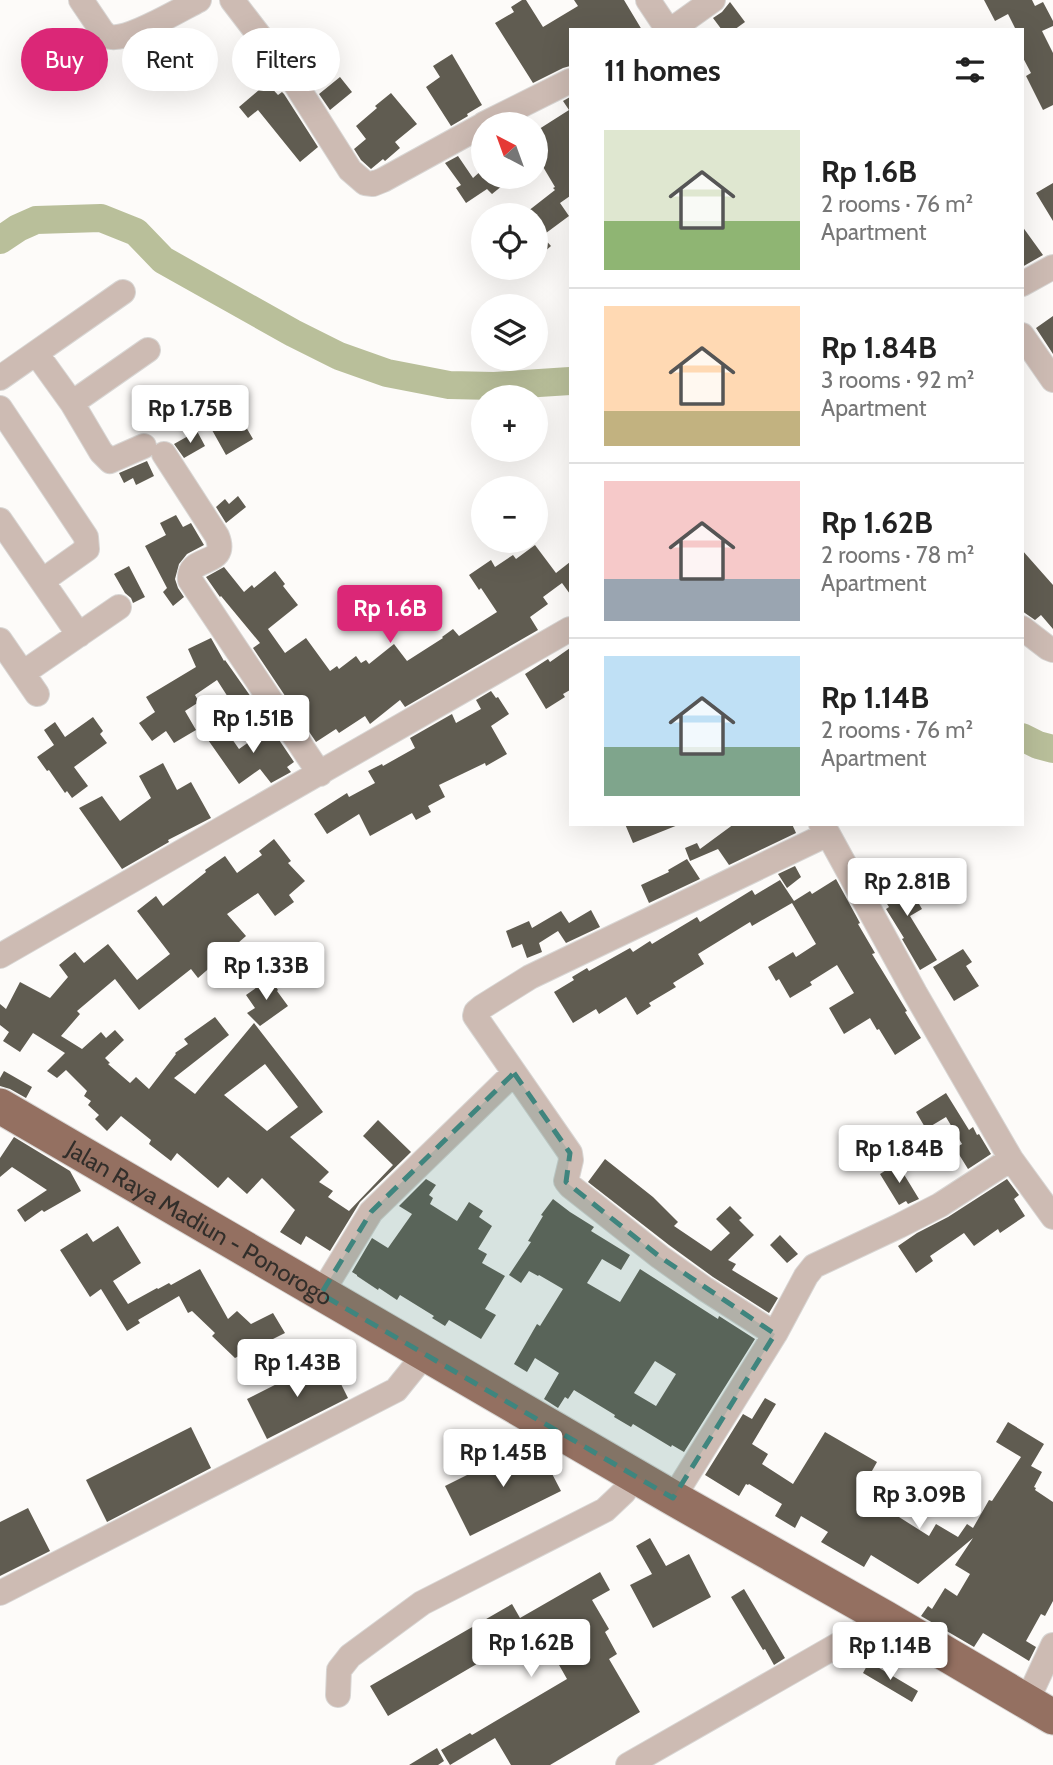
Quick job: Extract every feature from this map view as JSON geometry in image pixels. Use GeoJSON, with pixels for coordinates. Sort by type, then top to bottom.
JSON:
{"type":"FeatureCollection","features":[{"type":"Feature","properties":{"kind":"highway","name":"Jalan Raya Madiun - Ponorogo"},"geometry":{"type":"LineString","coordinates":[[0,1107],[1040,1709]]}},
{"type":"Feature","properties":{"kind":"street"},"geometry":{"type":"LineString","coordinates":[[81,0],[102,31],[112,38],[135,33],[200,0]]}},
{"type":"Feature","properties":{"kind":"street"},"geometry":{"type":"LineString","coordinates":[[232,0],[291,77],[350,170],[365,183],[373,184],[383,180],[471,132]]}},
{"type":"Feature","properties":{"kind":"street"},"geometry":{"type":"LineString","coordinates":[[648,0],[669,28]]}},
{"type":"Feature","properties":{"kind":"street"},"geometry":{"type":"LineString","coordinates":[[673,28],[713,0]]}},
{"type":"Feature","properties":{"kind":"street"},"geometry":{"type":"LineString","coordinates":[[509,112],[569,82]]}},
{"type":"Feature","properties":{"kind":"street"},"geometry":{"type":"LineString","coordinates":[[1024,283],[1053,267]]}},
{"type":"Feature","properties":{"kind":"street"},"geometry":{"type":"LineString","coordinates":[[0,377],[123,292]]}},
{"type":"Feature","properties":{"kind":"street"},"geometry":{"type":"LineString","coordinates":[[1024,338],[1053,380]]}},
{"type":"Feature","properties":{"kind":"street"},"geometry":{"type":"LineString","coordinates":[[72,403],[148,350]]}},
{"type":"Feature","properties":{"kind":"street"},"geometry":{"type":"LineString","coordinates":[[36,354],[72,403],[101,452],[110,461],[154,450],[217,536],[220,544],[216,556],[196,565],[191,570],[190,580],[320,774]]}},
{"type":"Feature","properties":{"kind":"street"},"geometry":{"type":"LineString","coordinates":[[0,408],[88,541],[88,549],[42,582]]}},
{"type":"Feature","properties":{"kind":"street"},"geometry":{"type":"LineString","coordinates":[[0,520],[79,635]]}},
{"type":"Feature","properties":{"kind":"street"},"geometry":{"type":"LineString","coordinates":[[23,673],[119,607]]}},
{"type":"Feature","properties":{"kind":"street"},"geometry":{"type":"LineString","coordinates":[[1024,629],[1053,650]]}},
{"type":"Feature","properties":{"kind":"street"},"geometry":{"type":"LineString","coordinates":[[0,956],[569,630]]}},
{"type":"Feature","properties":{"kind":"street"},"geometry":{"type":"LineString","coordinates":[[0,640],[37,694]]}},
{"type":"Feature","properties":{"kind":"street"},"geometry":{"type":"LineString","coordinates":[[775,1334],[683,1273],[570,1186],[566,1181],[570,1153],[476,1020],[476,1012],[530,977],[825,829],[915,993],[1011,1159],[1053,1217]]}},
{"type":"Feature","properties":{"kind":"street"},"geometry":{"type":"LineString","coordinates":[[321,1294],[372,1212],[513,1073]]}},
{"type":"Feature","properties":{"kind":"street"},"geometry":{"type":"LineString","coordinates":[[673,1498],[814,1266],[940,1205],[1011,1159]]}},
{"type":"Feature","properties":{"kind":"street"},"geometry":{"type":"LineString","coordinates":[[0,1592],[396,1390],[425,1354]]}},
{"type":"Feature","properties":{"kind":"street"},"geometry":{"type":"LineString","coordinates":[[338,1695],[340,1670],[350,1656],[422,1604],[605,1510],[624,1492],[635,1475]]}},
{"type":"Feature","properties":{"kind":"street"},"geometry":{"type":"LineString","coordinates":[[628,1765],[886,1618]]}},
{"type":"Feature","properties":{"kind":"street"},"geometry":{"type":"LineString","coordinates":[[1040,1709],[1053,1644]]}},
{"type":"Feature","properties":{"kind":"highlighted area"},"geometry":{"type":"Polygon","coordinates":[[[514,1073],[570,1153],[566,1182],[660,1257],[775,1334],[673,1498],[321,1294],[371,1212],[514,1073]]]}},
{"type":"Feature","properties":{"kind":"building"},"geometry":{"type":"Polygon","coordinates":[[[526,0],[543,27],[578,6],[574,0],[624,0],[641,28],[569,28],[569,66],[533,83],[495,23],[514,12],[511,7],[526,0]]]}},
{"type":"Feature","properties":{"kind":"building"},"geometry":{"type":"Polygon","coordinates":[[[984,0],[1032,0],[1035,6],[1043,2],[1053,21],[1053,26],[1042,31],[1053,53],[1053,105],[1043,110],[1026,76],[1031,73],[1024,60],[1024,28],[1015,28],[1008,14],[995,21],[984,0]]]}},
{"type":"Feature","properties":{"kind":"building"},"geometry":{"type":"Polygon","coordinates":[[[730,2],[745,22],[737,28],[720,28],[713,18],[730,2]]]}},
{"type":"Feature","properties":{"kind":"building"},"geometry":{"type":"Polygon","coordinates":[[[452,54],[482,105],[451,126],[426,87],[440,77],[433,66],[452,54]]]}},
{"type":"Feature","properties":{"kind":"building"},"geometry":{"type":"Polygon","coordinates":[[[340,77],[352,92],[330,110],[319,94],[323,91],[340,91],[340,77]]]}},
{"type":"Feature","properties":{"kind":"building"},"geometry":{"type":"Polygon","coordinates":[[[258,91],[274,91],[278,95],[282,92],[318,147],[300,162],[258,110],[248,118],[239,107],[258,91]]]}},
{"type":"Feature","properties":{"kind":"building"},"geometry":{"type":"Polygon","coordinates":[[[391,93],[417,124],[395,142],[400,148],[371,169],[354,149],[366,139],[356,126],[391,93]]]}},
{"type":"Feature","properties":{"kind":"building"},"geometry":{"type":"Polygon","coordinates":[[[569,98],[569,110],[563,101],[569,98]]]}},
{"type":"Feature","properties":{"kind":"building"},"geometry":{"type":"Polygon","coordinates":[[[569,110],[569,197],[560,203],[569,216],[548,232],[548,203],[538,203],[555,190],[548,175],[548,123],[569,110]]]}},
{"type":"Feature","properties":{"kind":"building"},"geometry":{"type":"Polygon","coordinates":[[[458,156],[471,175],[471,189],[487,189],[466,203],[456,188],[461,185],[445,163],[458,156]]]}},
{"type":"Feature","properties":{"kind":"building"},"geometry":{"type":"Polygon","coordinates":[[[1053,183],[1053,221],[1036,193],[1053,183]]]}},
{"type":"Feature","properties":{"kind":"building"},"geometry":{"type":"Polygon","coordinates":[[[1024,229],[1043,255],[1024,266],[1024,229]]]}},
{"type":"Feature","properties":{"kind":"building"},"geometry":{"type":"Polygon","coordinates":[[[1053,316],[1053,354],[1036,328],[1053,316]]]}},
{"type":"Feature","properties":{"kind":"building"},"geometry":{"type":"Polygon","coordinates":[[[239,415],[253,439],[226,455],[212,430],[239,415]]]}},
{"type":"Feature","properties":{"kind":"building"},"geometry":{"type":"Polygon","coordinates":[[[197,431],[205,446],[184,458],[174,444],[197,431]]]}},
{"type":"Feature","properties":{"kind":"building"},"geometry":{"type":"Polygon","coordinates":[[[147,461],[154,476],[136,485],[133,478],[124,483],[119,473],[147,461]]]}},
{"type":"Feature","properties":{"kind":"building"},"geometry":{"type":"Polygon","coordinates":[[[238,496],[246,507],[226,523],[216,507],[225,499],[229,504],[238,496]]]}},
{"type":"Feature","properties":{"kind":"building"},"geometry":{"type":"Polygon","coordinates":[[[176,515],[183,527],[191,523],[204,545],[187,554],[179,564],[175,579],[184,597],[173,606],[163,592],[167,588],[145,546],[166,535],[160,523],[176,515]]]}},
{"type":"Feature","properties":{"kind":"building"},"geometry":{"type":"Polygon","coordinates":[[[1024,552],[1053,585],[1053,629],[1041,615],[1035,620],[1024,612],[1024,552]]]}},
{"type":"Feature","properties":{"kind":"building"},"geometry":{"type":"Polygon","coordinates":[[[524,553],[541,553],[556,573],[569,563],[569,593],[562,583],[543,597],[548,604],[530,617],[538,630],[405,707],[400,700],[370,724],[365,716],[339,733],[336,729],[316,742],[253,648],[260,643],[206,577],[224,567],[244,592],[252,585],[254,588],[275,571],[298,605],[268,629],[285,653],[306,638],[330,671],[337,666],[339,669],[356,656],[361,663],[366,660],[369,664],[394,644],[407,661],[453,629],[459,636],[497,612],[469,575],[491,560],[495,567],[513,555],[516,559],[524,553]]]}},
{"type":"Feature","properties":{"kind":"building"},"geometry":{"type":"Polygon","coordinates":[[[129,566],[145,597],[133,603],[114,574],[129,566]]]}},
{"type":"Feature","properties":{"kind":"building"},"geometry":{"type":"Polygon","coordinates":[[[211,638],[224,661],[251,697],[235,708],[217,680],[195,695],[199,702],[185,711],[196,730],[174,743],[166,731],[152,741],[139,723],[155,712],[146,697],[196,667],[188,649],[211,638]]]}},
{"type":"Feature","properties":{"kind":"building"},"geometry":{"type":"Polygon","coordinates":[[[569,649],[569,691],[563,694],[565,697],[546,709],[525,674],[548,659],[550,662],[569,649]]]}},
{"type":"Feature","properties":{"kind":"building"},"geometry":{"type":"Polygon","coordinates":[[[491,691],[509,714],[491,726],[507,754],[486,766],[485,763],[439,785],[445,797],[428,806],[431,812],[416,820],[412,813],[370,836],[359,814],[327,834],[314,814],[347,793],[349,797],[375,783],[368,771],[382,764],[383,766],[415,748],[410,738],[452,714],[456,723],[481,709],[476,700],[491,691]]]}},
{"type":"Feature","properties":{"kind":"building"},"geometry":{"type":"Polygon","coordinates":[[[93,717],[103,731],[100,734],[107,743],[74,767],[88,786],[72,798],[37,757],[54,745],[44,730],[55,722],[65,737],[93,717]]]}},
{"type":"Feature","properties":{"kind":"building"},"geometry":{"type":"Polygon","coordinates":[[[266,722],[294,762],[287,767],[291,772],[271,783],[260,769],[239,784],[206,737],[223,726],[239,749],[269,728],[266,722]]]}},
{"type":"Feature","properties":{"kind":"building"},"geometry":{"type":"Polygon","coordinates":[[[163,763],[177,790],[191,782],[211,818],[168,840],[169,842],[122,869],[79,808],[102,796],[120,821],[151,798],[139,776],[163,763]]]}},
{"type":"Feature","properties":{"kind":"building"},"geometry":{"type":"Polygon","coordinates":[[[626,826],[676,826],[633,843],[626,826]]]}},
{"type":"Feature","properties":{"kind":"building"},"geometry":{"type":"Polygon","coordinates":[[[731,826],[793,826],[796,833],[729,865],[718,849],[690,861],[685,848],[697,843],[700,849],[731,826]]]}},
{"type":"Feature","properties":{"kind":"building"},"geometry":{"type":"Polygon","coordinates":[[[274,839],[291,861],[288,863],[305,881],[289,895],[294,902],[275,916],[258,893],[227,914],[246,936],[198,978],[191,969],[139,1010],[115,979],[77,1011],[80,1014],[61,1036],[82,1049],[101,1032],[106,1038],[115,1030],[124,1040],[105,1058],[110,1063],[108,1064],[130,1083],[136,1077],[149,1089],[175,1053],[188,1044],[184,1039],[215,1017],[229,1035],[174,1078],[195,1094],[254,1023],[323,1112],[290,1137],[329,1172],[319,1182],[333,1191],[328,1197],[349,1211],[393,1165],[363,1136],[378,1120],[411,1152],[360,1202],[330,1251],[306,1236],[301,1245],[280,1232],[295,1210],[262,1178],[247,1194],[228,1177],[218,1188],[177,1153],[171,1161],[149,1144],[151,1140],[121,1116],[107,1131],[95,1119],[99,1115],[88,1105],[91,1101],[84,1096],[87,1091],[66,1070],[57,1078],[47,1071],[65,1053],[33,1033],[20,1052],[3,1041],[9,1032],[0,1025],[0,1004],[6,1009],[20,982],[50,998],[68,977],[59,965],[75,952],[84,963],[108,944],[137,980],[170,954],[137,911],[156,896],[163,906],[225,856],[237,873],[262,855],[259,851],[274,839]],[[265,1064],[224,1095],[267,1131],[298,1107],[265,1064]]]}},
{"type":"Feature","properties":{"kind":"building"},"geometry":{"type":"Polygon","coordinates":[[[687,859],[700,879],[649,903],[641,885],[669,872],[668,870],[687,859]]]}},
{"type":"Feature","properties":{"kind":"building"},"geometry":{"type":"Polygon","coordinates":[[[795,866],[801,877],[787,888],[778,874],[795,866]]]}},
{"type":"Feature","properties":{"kind":"building"},"geometry":{"type":"Polygon","coordinates":[[[906,873],[915,889],[912,892],[922,909],[910,916],[937,960],[920,970],[878,890],[906,873]]]}},
{"type":"Feature","properties":{"kind":"building"},"geometry":{"type":"Polygon","coordinates":[[[836,879],[875,953],[872,954],[921,1038],[895,1055],[870,1018],[844,1034],[829,1008],[854,993],[837,965],[790,998],[779,979],[776,981],[768,967],[793,952],[796,957],[816,944],[792,903],[752,926],[750,922],[698,954],[704,964],[673,983],[676,987],[649,1003],[651,1006],[637,1015],[626,997],[599,1014],[596,1009],[573,1023],[554,992],[587,968],[589,971],[630,948],[633,952],[650,941],[652,944],[697,917],[700,922],[752,890],[755,895],[780,880],[794,901],[810,891],[812,894],[836,879]]]}},
{"type":"Feature","properties":{"kind":"building"},"geometry":{"type":"Polygon","coordinates":[[[591,910],[600,927],[566,943],[558,931],[539,943],[542,952],[527,958],[522,944],[512,948],[506,931],[529,921],[532,928],[561,911],[569,923],[591,910]]]}},
{"type":"Feature","properties":{"kind":"building"},"geometry":{"type":"Polygon","coordinates":[[[963,949],[972,962],[966,966],[979,986],[954,1001],[933,967],[963,949]]]}},
{"type":"Feature","properties":{"kind":"building"},"geometry":{"type":"Polygon","coordinates":[[[270,978],[288,1006],[260,1026],[247,1013],[255,1008],[246,995],[270,978]]]}},
{"type":"Feature","properties":{"kind":"building"},"geometry":{"type":"Polygon","coordinates":[[[4,1071],[32,1087],[26,1098],[0,1086],[4,1071]]]}},
{"type":"Feature","properties":{"kind":"building"},"geometry":{"type":"Polygon","coordinates":[[[946,1093],[969,1130],[973,1127],[991,1154],[968,1169],[955,1148],[962,1144],[946,1117],[926,1129],[916,1112],[946,1093]]]}},
{"type":"Feature","properties":{"kind":"building"},"geometry":{"type":"Polygon","coordinates":[[[14,1137],[70,1171],[81,1191],[44,1212],[42,1210],[25,1222],[17,1210],[47,1190],[12,1167],[0,1177],[0,1158],[14,1137]]]}},
{"type":"Feature","properties":{"kind":"building"},"geometry":{"type":"Polygon","coordinates":[[[605,1159],[653,1197],[678,1222],[674,1226],[711,1251],[730,1233],[716,1219],[730,1206],[754,1235],[728,1260],[736,1264],[732,1270],[778,1298],[769,1313],[713,1277],[588,1182],[605,1159]]]}},
{"type":"Feature","properties":{"kind":"building"},"geometry":{"type":"Polygon","coordinates":[[[897,1163],[919,1199],[908,1204],[906,1201],[899,1205],[880,1174],[897,1163]]]}},
{"type":"Feature","properties":{"kind":"building"},"geometry":{"type":"Polygon","coordinates":[[[426,1179],[436,1185],[429,1195],[433,1198],[430,1204],[457,1221],[469,1202],[483,1211],[479,1217],[492,1226],[478,1249],[487,1254],[482,1263],[505,1276],[485,1309],[496,1315],[481,1339],[449,1320],[445,1326],[400,1295],[397,1300],[352,1272],[372,1238],[388,1248],[412,1214],[399,1206],[426,1179]]]}},
{"type":"Feature","properties":{"kind":"building"},"geometry":{"type":"Polygon","coordinates":[[[1007,1179],[1019,1195],[1014,1199],[1025,1216],[1000,1233],[998,1229],[974,1246],[964,1233],[930,1256],[933,1261],[916,1273],[898,1246],[1007,1179]]]}},
{"type":"Feature","properties":{"kind":"building"},"geometry":{"type":"Polygon","coordinates":[[[553,1199],[594,1227],[591,1231],[630,1255],[621,1270],[602,1259],[587,1283],[620,1302],[640,1269],[718,1319],[719,1316],[755,1339],[684,1452],[633,1424],[631,1427],[574,1390],[558,1408],[544,1399],[559,1373],[535,1358],[527,1372],[514,1364],[537,1324],[540,1326],[563,1289],[529,1271],[521,1283],[509,1275],[531,1242],[528,1241],[543,1216],[541,1215],[553,1199]],[[655,1361],[634,1393],[656,1406],[676,1374],[655,1361]]]}},
{"type":"Feature","properties":{"kind":"building"},"geometry":{"type":"Polygon","coordinates":[[[118,1226],[141,1263],[113,1281],[128,1304],[200,1269],[228,1319],[237,1311],[251,1324],[273,1313],[285,1333],[235,1358],[212,1336],[215,1333],[192,1311],[188,1313],[179,1296],[138,1320],[140,1323],[127,1331],[101,1289],[90,1297],[60,1250],[87,1233],[93,1242],[118,1226]]]}},
{"type":"Feature","properties":{"kind":"building"},"geometry":{"type":"Polygon","coordinates":[[[780,1235],[798,1254],[787,1263],[770,1245],[780,1235]]]}},
{"type":"Feature","properties":{"kind":"building"},"geometry":{"type":"Polygon","coordinates":[[[328,1358],[348,1398],[267,1439],[247,1399],[328,1358]]]}},
{"type":"Feature","properties":{"kind":"building"},"geometry":{"type":"Polygon","coordinates":[[[765,1398],[776,1404],[752,1444],[768,1454],[762,1464],[793,1484],[825,1432],[877,1462],[863,1487],[899,1517],[929,1536],[936,1524],[958,1537],[967,1524],[973,1528],[989,1500],[992,1501],[1021,1457],[996,1442],[1008,1422],[1044,1444],[1031,1466],[1042,1472],[1035,1490],[1053,1502],[1053,1601],[1045,1616],[1041,1614],[1026,1641],[1036,1647],[1029,1661],[983,1633],[974,1647],[921,1616],[928,1606],[932,1609],[945,1588],[957,1596],[970,1574],[955,1565],[973,1538],[918,1584],[871,1555],[864,1567],[821,1542],[828,1532],[801,1516],[795,1528],[775,1516],[782,1504],[749,1484],[746,1484],[739,1496],[705,1475],[743,1414],[752,1419],[765,1398]]]}},
{"type":"Feature","properties":{"kind":"building"},"geometry":{"type":"Polygon","coordinates":[[[191,1427],[211,1468],[107,1522],[86,1480],[191,1427]]]}},
{"type":"Feature","properties":{"kind":"building"},"geometry":{"type":"Polygon","coordinates":[[[535,1441],[561,1491],[470,1536],[445,1486],[535,1441]]]}},
{"type":"Feature","properties":{"kind":"building"},"geometry":{"type":"Polygon","coordinates":[[[28,1508],[50,1551],[0,1576],[0,1522],[28,1508]]]}},
{"type":"Feature","properties":{"kind":"building"},"geometry":{"type":"Polygon","coordinates":[[[650,1538],[666,1566],[689,1554],[711,1597],[653,1628],[630,1585],[652,1574],[636,1546],[650,1538]]]}},
{"type":"Feature","properties":{"kind":"building"},"geometry":{"type":"Polygon","coordinates":[[[600,1572],[610,1590],[592,1600],[609,1629],[605,1632],[617,1654],[609,1659],[640,1712],[550,1765],[511,1765],[495,1738],[450,1765],[441,1750],[470,1733],[472,1735],[567,1679],[538,1628],[388,1716],[370,1686],[512,1604],[520,1618],[600,1572]]]}},
{"type":"Feature","properties":{"kind":"building"},"geometry":{"type":"Polygon","coordinates":[[[744,1589],[785,1658],[774,1665],[731,1597],[744,1589]]]}},
{"type":"Feature","properties":{"kind":"building"},"geometry":{"type":"Polygon","coordinates":[[[869,1662],[918,1691],[912,1702],[863,1673],[869,1662]]]}},
{"type":"Feature","properties":{"kind":"building"},"geometry":{"type":"Polygon","coordinates":[[[437,1748],[444,1761],[438,1765],[409,1765],[437,1748]]]}},
{"type":"Feature","properties":{"kind":"waterway"},"geometry":{"type":"LineString","coordinates":[[0,240],[36,220],[101,218],[136,232],[163,260],[293,333],[339,356],[387,373],[449,385],[494,386],[569,381]]}},
{"type":"Feature","properties":{"kind":"waterway"},"geometry":{"type":"LineString","coordinates":[[1024,738],[1053,749]]}}]}
